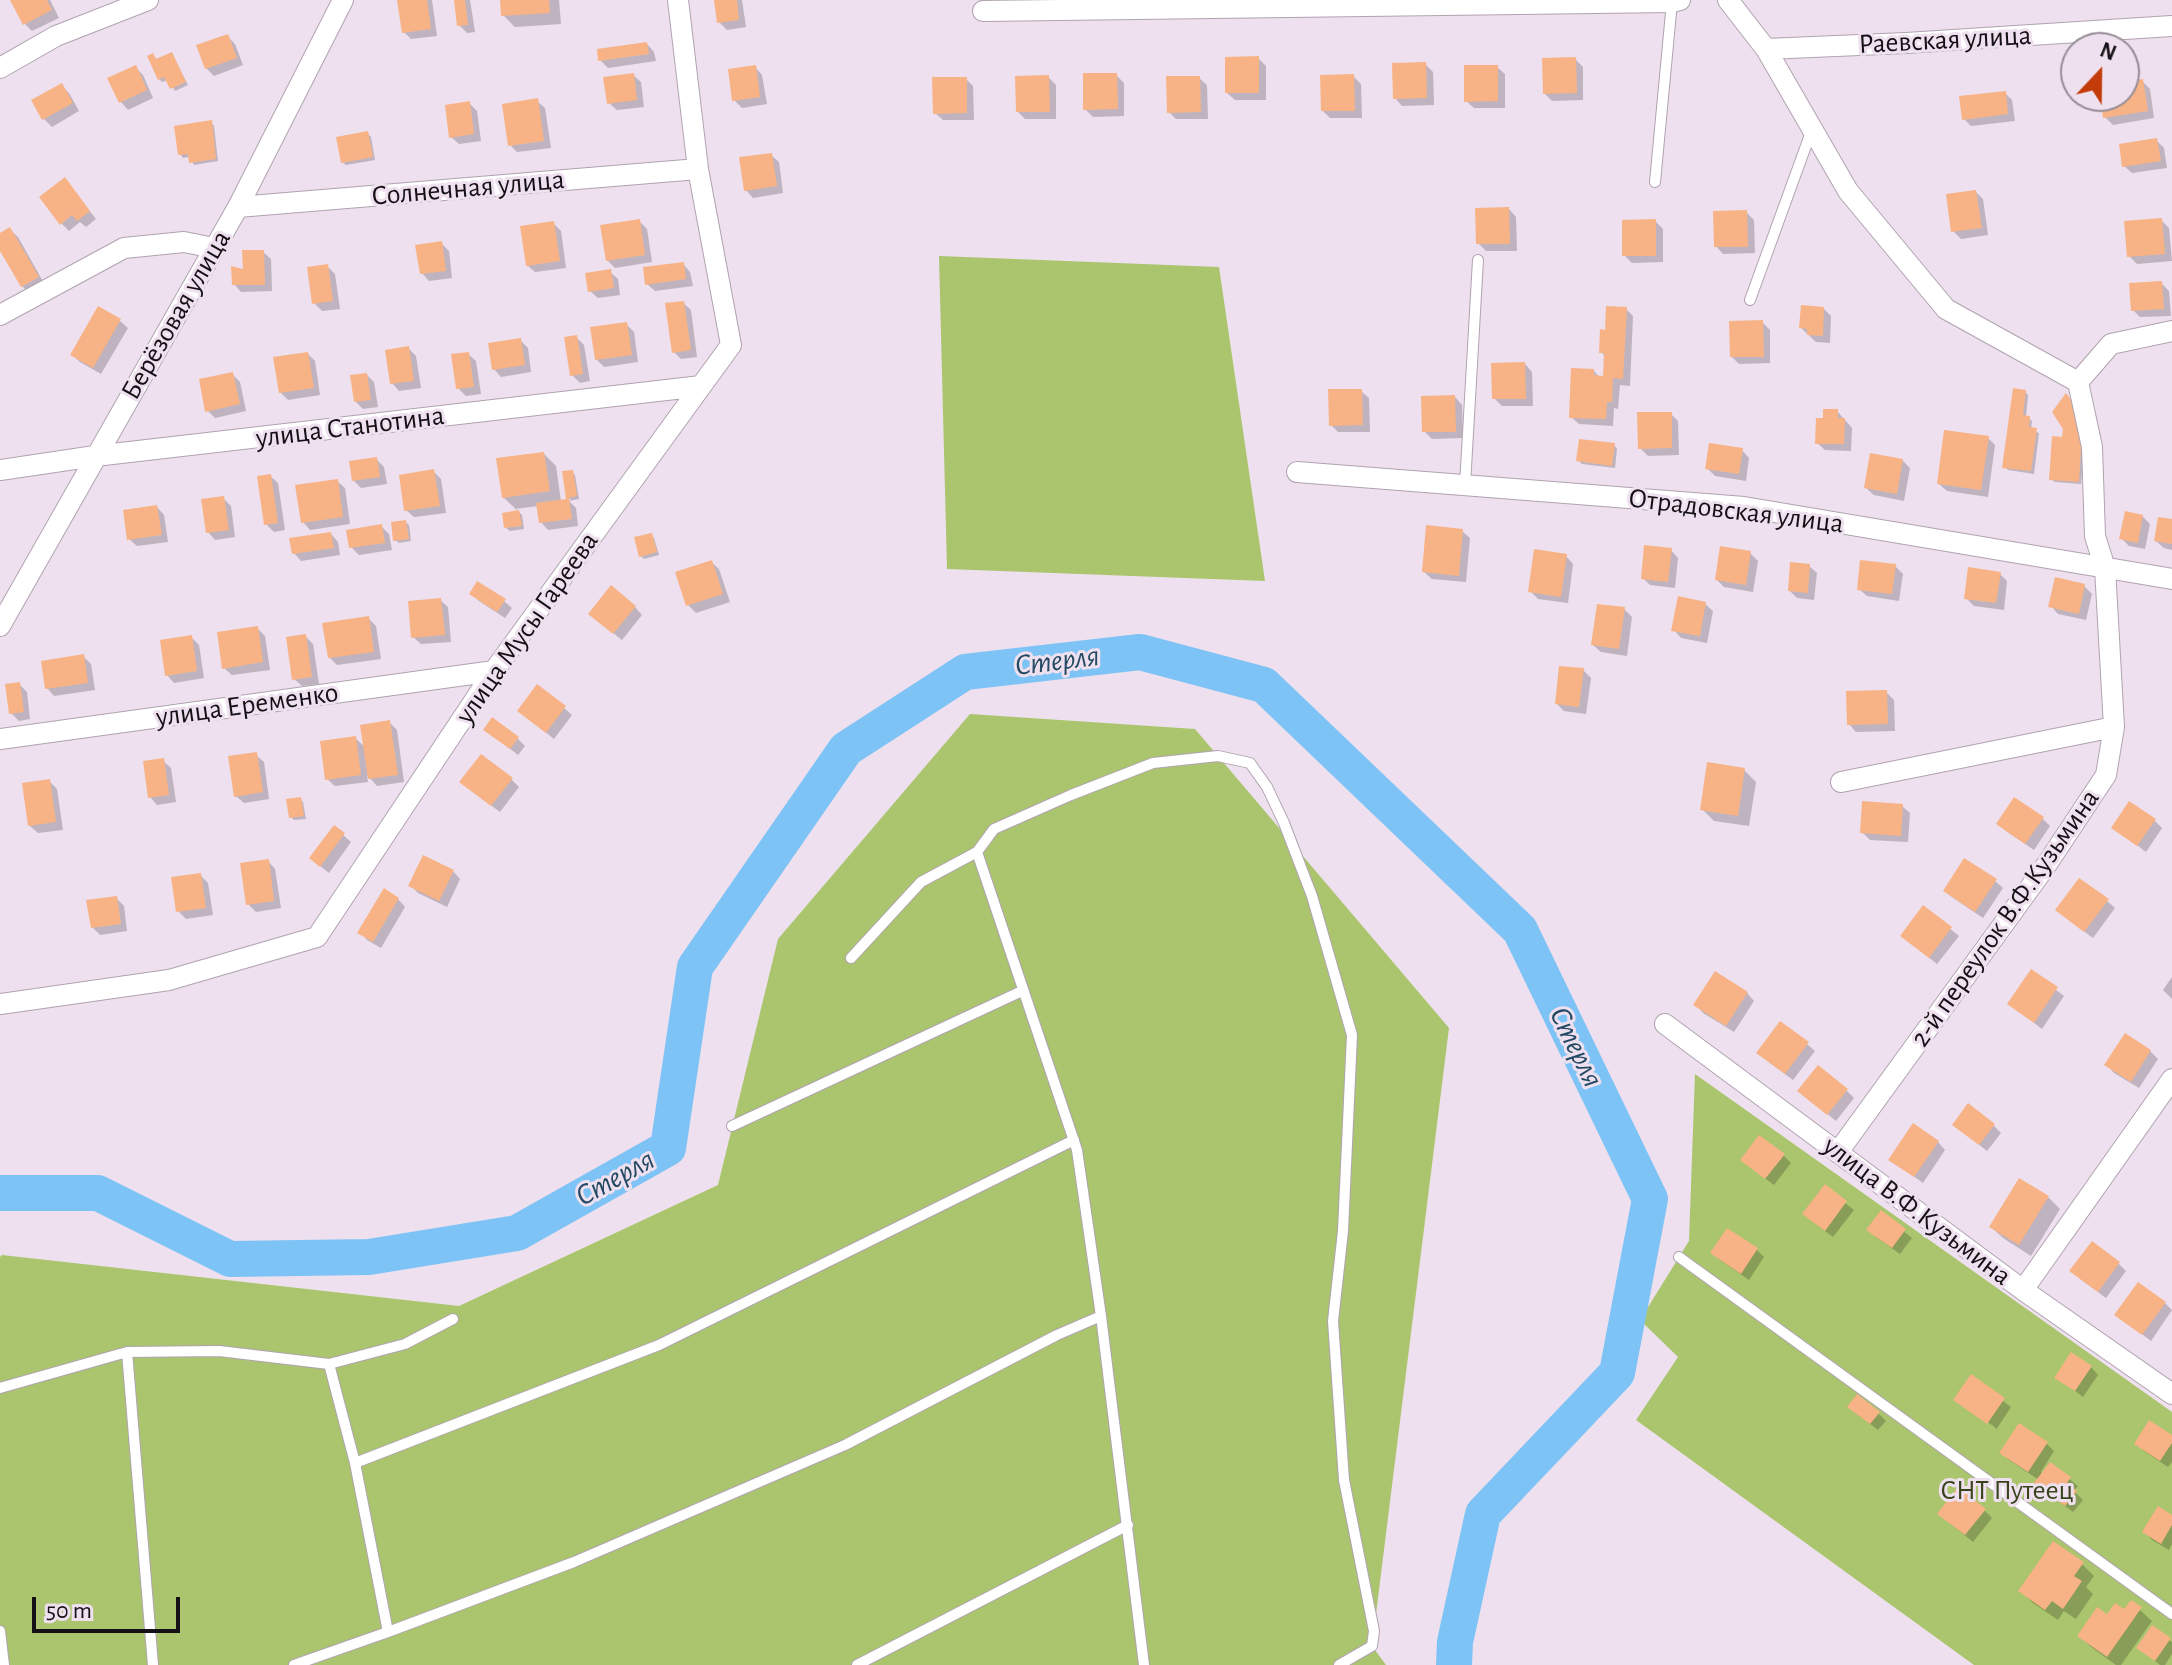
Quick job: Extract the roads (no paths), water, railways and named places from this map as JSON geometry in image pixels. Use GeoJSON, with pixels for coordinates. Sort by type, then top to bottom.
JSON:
{"type":"FeatureCollection","features":[{"type":"Feature","properties":{"kind":"street"},"geometry":{"type":"LineString","coordinates":[[0,68],[56,36],[148,0]]}},
{"type":"Feature","properties":{"kind":"street","name":"Берёзовая улица"},"geometry":{"type":"LineString","coordinates":[[0,626],[238,207],[343,0]]}},
{"type":"Feature","properties":{"kind":"street","name":"улица Мусы Гареева"},"geometry":{"type":"LineString","coordinates":[[0,1004],[169,980],[317,937],[494,671],[731,345],[698,169],[678,0]]}},
{"type":"Feature","properties":{"kind":"street"},"geometry":{"type":"LineString","coordinates":[[1728,0],[1766,49],[1848,191],[1946,309],[2078,382],[2111,344],[2172,331]]}},
{"type":"Feature","properties":{"kind":"street"},"geometry":{"type":"LineString","coordinates":[[983,11],[1676,1]]}},
{"type":"Feature","properties":{"kind":"street"},"geometry":{"type":"LineString","coordinates":[[2172,26],[2172,34]]}},
{"type":"Feature","properties":{"kind":"street","name":"Раевская улица"},"geometry":{"type":"LineString","coordinates":[[1766,49],[2172,26]]}},
{"type":"Feature","properties":{"kind":"street","name":"Солнечная улица"},"geometry":{"type":"LineString","coordinates":[[238,207],[698,169]]}},
{"type":"Feature","properties":{"kind":"street"},"geometry":{"type":"LineString","coordinates":[[0,315],[124,248],[184,242],[214,248]]}},
{"type":"Feature","properties":{"kind":"street","name":"2-й переулок В.Ф.Кузьмина"},"geometry":{"type":"LineString","coordinates":[[1838,1152],[2045,867],[2106,775],[2114,727],[2105,568],[2095,536],[2092,447],[2078,382]]}},
{"type":"Feature","properties":{"kind":"street","name":"улица Станотина"},"geometry":{"type":"LineString","coordinates":[[0,470],[95,456],[701,386]]}},
{"type":"Feature","properties":{"kind":"street","name":"Отрадовская улица"},"geometry":{"type":"LineString","coordinates":[[1297,472],[1744,507],[2172,579]]}},
{"type":"Feature","properties":{"kind":"street","name":"улица Еременко"},"geometry":{"type":"LineString","coordinates":[[0,739],[494,671]]}},
{"type":"Feature","properties":{"kind":"street"},"geometry":{"type":"LineString","coordinates":[[1841,782],[2114,727]]}},
{"type":"Feature","properties":{"kind":"street","name":"улица В.Ф.Кузьмина"},"geometry":{"type":"LineString","coordinates":[[1665,1024],[2023,1290],[2172,1394]]}},
{"type":"Feature","properties":{"kind":"street"},"geometry":{"type":"LineString","coordinates":[[2023,1290],[2172,1079]]}},
{"type":"Feature","properties":{"kind":"lane"},"geometry":{"type":"LineString","coordinates":[[1655,182],[1676,1]]}},
{"type":"Feature","properties":{"kind":"lane"},"geometry":{"type":"LineString","coordinates":[[1750,300],[1812,130]]}},
{"type":"Feature","properties":{"kind":"lane"},"geometry":{"type":"LineString","coordinates":[[1465,485],[1478,260]]}},
{"type":"Feature","properties":{"kind":"lane"},"geometry":{"type":"LineString","coordinates":[[851,958],[921,882],[977,852],[994,829],[1071,795],[1153,763],[1218,756],[1250,763],[1267,787],[1312,896],[1352,1035],[1343,1231],[1333,1321],[1344,1480],[1374,1631],[1372,1646],[1339,1665]]}},
{"type":"Feature","properties":{"kind":"lane"},"geometry":{"type":"LineString","coordinates":[[977,852],[1077,1150],[1144,1665]]}},
{"type":"Feature","properties":{"kind":"lane"},"geometry":{"type":"LineString","coordinates":[[732,1126],[1022,991]]}},
{"type":"Feature","properties":{"kind":"lane"},"geometry":{"type":"LineString","coordinates":[[355,1463],[659,1345],[1074,1140]]}},
{"type":"Feature","properties":{"kind":"lane"},"geometry":{"type":"LineString","coordinates":[[1679,1257],[2172,1614]]}},
{"type":"Feature","properties":{"kind":"lane"},"geometry":{"type":"LineString","coordinates":[[294,1665],[574,1562],[845,1445],[1057,1335],[1101,1316]]}},
{"type":"Feature","properties":{"kind":"lane"},"geometry":{"type":"LineString","coordinates":[[0,1388],[127,1352],[219,1351],[329,1364],[405,1344],[453,1319]]}},
{"type":"Feature","properties":{"kind":"lane"},"geometry":{"type":"LineString","coordinates":[[127,1352],[153,1665]]}},
{"type":"Feature","properties":{"kind":"lane"},"geometry":{"type":"LineString","coordinates":[[329,1364],[355,1463],[388,1632]]}},
{"type":"Feature","properties":{"kind":"lane"},"geometry":{"type":"LineString","coordinates":[[857,1665],[1128,1525]]}},
{"type":"Feature","properties":{"kind":"lane"},"geometry":{"type":"LineString","coordinates":[[0,1631],[4,1665]]}},
{"type":"Feature","properties":{"kind":"waterway","name":"Стерля"},"geometry":{"type":"LineString","coordinates":[[0,1193],[98,1193],[230,1259],[369,1257],[517,1233],[668,1148],[695,967],[846,749],[965,672],[1140,652],[1264,685],[1520,930],[1650,1199],[1617,1373],[1483,1514],[1455,1642],[1454,1665]]}},
{"type":"Feature","properties":{"kind":"park label","name":"СНТ Путеец"},"geometry":{"type":"Point","coordinates":[2007,1491]}}]}
